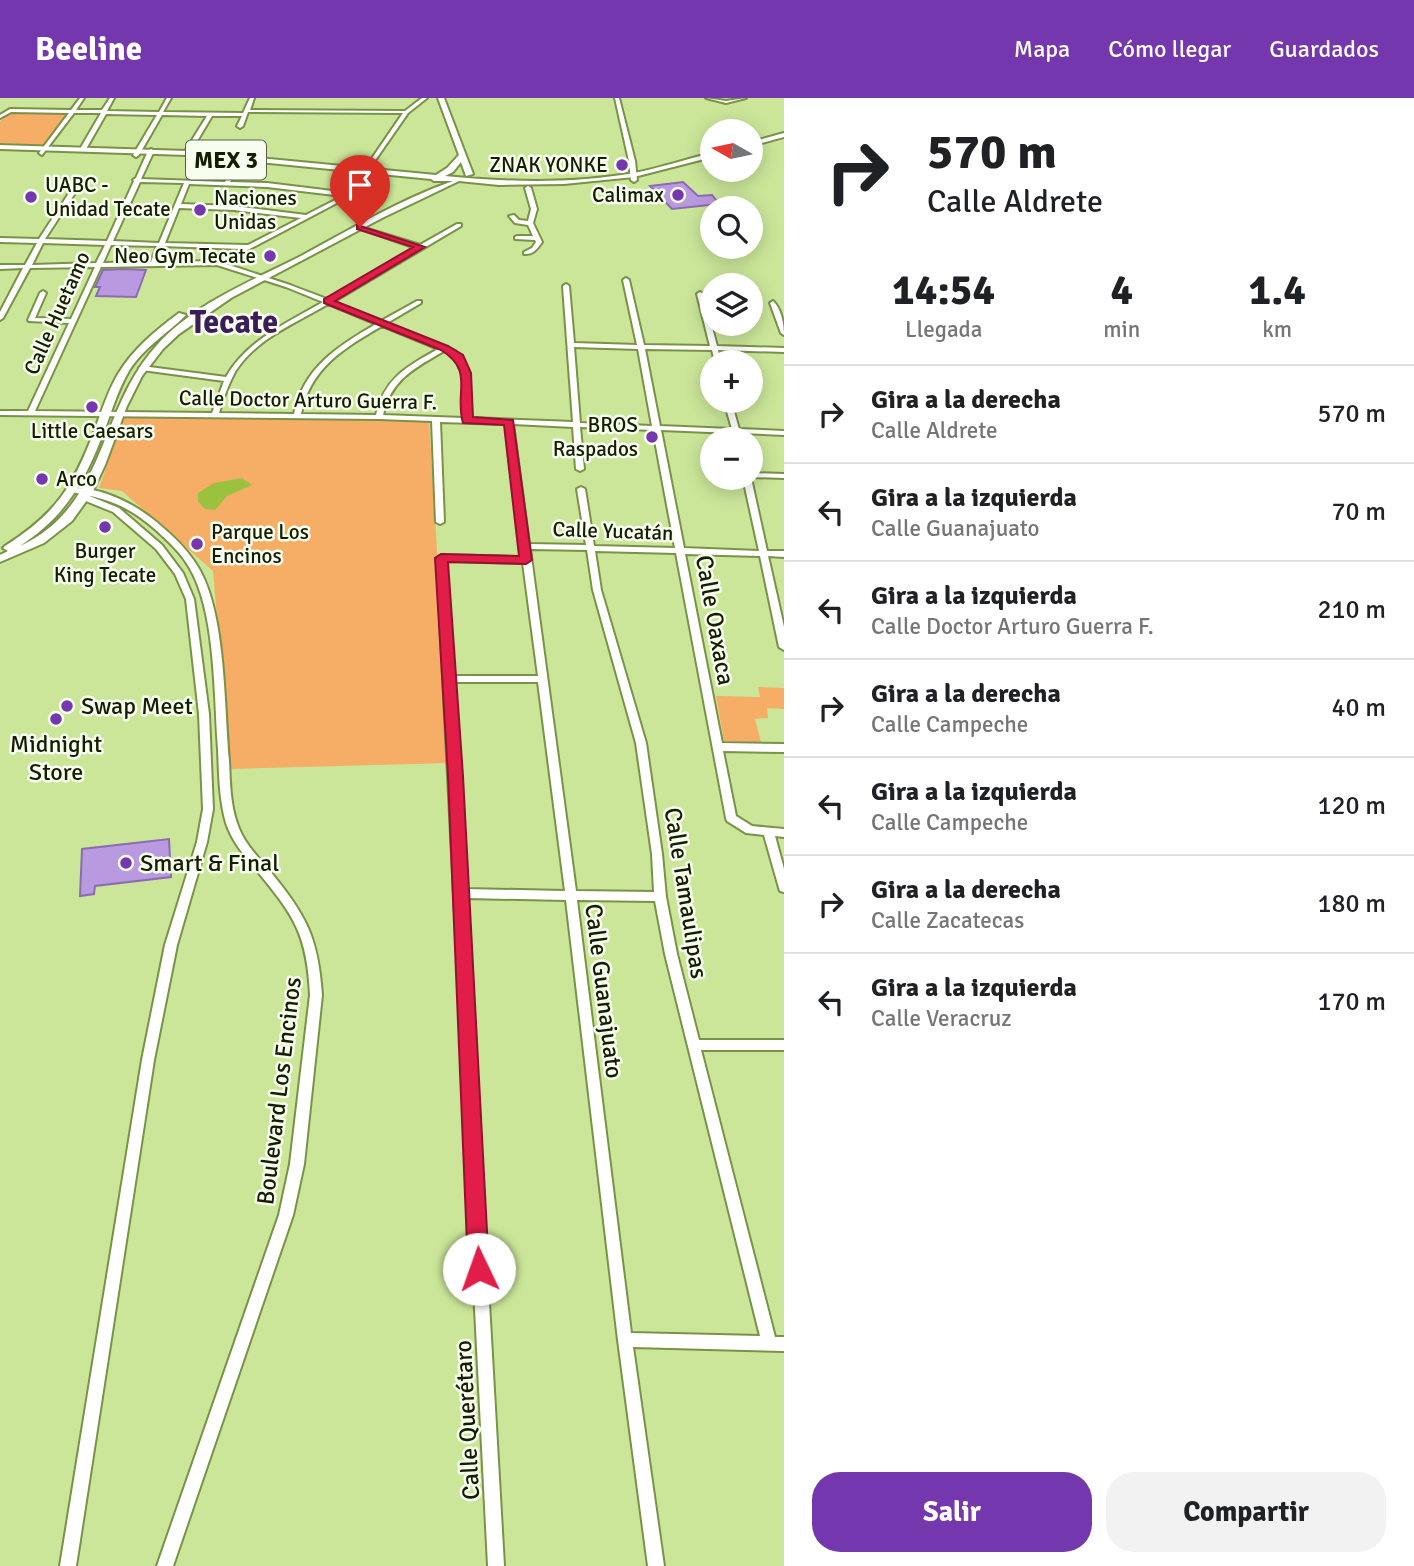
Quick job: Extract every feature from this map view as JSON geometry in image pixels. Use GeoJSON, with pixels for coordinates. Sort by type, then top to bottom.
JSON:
{"type":"FeatureCollection","features":[{"type":"Feature","properties":{"kind":"main road"},"geometry":{"type":"LineString","coordinates":[[441,98],[469,173],[481,182]]}},
{"type":"Feature","properties":{"kind":"main road"},"geometry":{"type":"LineString","coordinates":[[763,141],[784,135]]}},
{"type":"Feature","properties":{"kind":"main road"},"geometry":{"type":"LineString","coordinates":[[763,147],[784,141]]}},
{"type":"Feature","properties":{"kind":"main road","name":"MEX 3"},"geometry":{"type":"LineString","coordinates":[[0,148],[187,153],[525,188],[634,177],[700,163]]}},
{"type":"Feature","properties":{"kind":"main road","name":"MEX 3"},"geometry":{"type":"LineString","coordinates":[[43,150],[83,149],[137,153]]}},
{"type":"Feature","properties":{"kind":"main road","name":"MEX 3"},"geometry":{"type":"LineString","coordinates":[[150,153],[407,181],[434,180]]}},
{"type":"Feature","properties":{"kind":"main road"},"geometry":{"type":"LineString","coordinates":[[0,559],[43,540],[65,522],[142,368],[182,326],[260,275],[434,180],[450,170],[462,156]]}},
{"type":"Feature","properties":{"kind":"main road","name":"MEX 3"},"geometry":{"type":"LineString","coordinates":[[455,182],[551,182],[634,177],[700,158]]}},
{"type":"Feature","properties":{"kind":"main road"},"geometry":{"type":"LineString","coordinates":[[261,163],[283,161]]}},
{"type":"Feature","properties":{"kind":"main road"},"geometry":{"type":"LineString","coordinates":[[0,553],[41,526],[80,494],[106,414],[127,368],[151,339],[194,307],[469,173]]}},
{"type":"Feature","properties":{"kind":"street"},"geometry":{"type":"LineString","coordinates":[[43,150],[82,98]]}},
{"type":"Feature","properties":{"kind":"street"},"geometry":{"type":"LineString","coordinates":[[83,149],[112,98]]}},
{"type":"Feature","properties":{"kind":"street"},"geometry":{"type":"LineString","coordinates":[[137,153],[169,98]]}},
{"type":"Feature","properties":{"kind":"street"},"geometry":{"type":"LineString","coordinates":[[240,126],[251,98]]}},
{"type":"Feature","properties":{"kind":"street"},"geometry":{"type":"LineString","coordinates":[[366,170],[406,112],[425,98]]}},
{"type":"Feature","properties":{"kind":"street"},"geometry":{"type":"LineString","coordinates":[[617,98],[634,177]]}},
{"type":"Feature","properties":{"kind":"street"},"geometry":{"type":"LineString","coordinates":[[708,106],[707,98],[726,102],[744,98]]}},
{"type":"Feature","properties":{"kind":"street"},"geometry":{"type":"LineString","coordinates":[[0,117],[7,110],[211,114],[406,112]]}},
{"type":"Feature","properties":{"kind":"street"},"geometry":{"type":"LineString","coordinates":[[187,153],[211,114]]}},
{"type":"Feature","properties":{"kind":"street","name":"Calle Huetamo"},"geometry":{"type":"LineString","coordinates":[[31,413],[150,153]]}},
{"type":"Feature","properties":{"kind":"street"},"geometry":{"type":"LineString","coordinates":[[226,184],[239,162]]}},
{"type":"Feature","properties":{"kind":"street"},"geometry":{"type":"LineString","coordinates":[[136,180],[276,186],[353,195]]}},
{"type":"Feature","properties":{"kind":"street"},"geometry":{"type":"LineString","coordinates":[[153,264],[187,182]]}},
{"type":"Feature","properties":{"kind":"street"},"geometry":{"type":"LineString","coordinates":[[218,263],[362,188]]}},
{"type":"Feature","properties":{"kind":"street"},"geometry":{"type":"LineString","coordinates":[[525,188],[533,212],[530,223],[538,238],[534,249],[526,253]]}},
{"type":"Feature","properties":{"kind":"street"},"geometry":{"type":"LineString","coordinates":[[0,318],[41,241],[74,190]]}},
{"type":"Feature","properties":{"kind":"street"},"geometry":{"type":"LineString","coordinates":[[177,206],[234,208],[309,217]]}},
{"type":"Feature","properties":{"kind":"street"},"geometry":{"type":"LineString","coordinates":[[513,216],[517,222],[530,223]]}},
{"type":"Feature","properties":{"kind":"street"},"geometry":{"type":"LineString","coordinates":[[215,415],[226,379],[234,366],[261,341],[459,225]]}},
{"type":"Feature","properties":{"kind":"street"},"geometry":{"type":"LineString","coordinates":[[360,227],[420,247]]}},
{"type":"Feature","properties":{"kind":"street"},"geometry":{"type":"LineString","coordinates":[[517,238],[538,238]]}},
{"type":"Feature","properties":{"kind":"street"},"geometry":{"type":"LineString","coordinates":[[0,240],[250,247]]}},
{"type":"Feature","properties":{"kind":"street"},"geometry":{"type":"LineString","coordinates":[[0,267],[218,263],[260,275],[384,323],[444,348],[460,358],[464,365],[467,420]]}},
{"type":"Feature","properties":{"kind":"street","name":"Calle Oaxaca"},"geometry":{"type":"LineString","coordinates":[[626,280],[642,346],[731,818],[742,827],[768,831]]}},
{"type":"Feature","properties":{"kind":"street"},"geometry":{"type":"LineString","coordinates":[[566,286],[580,469]]}},
{"type":"Feature","properties":{"kind":"street"},"geometry":{"type":"LineString","coordinates":[[43,293],[31,320],[71,321]]}},
{"type":"Feature","properties":{"kind":"street"},"geometry":{"type":"LineString","coordinates":[[699,293],[714,348]]}},
{"type":"Feature","properties":{"kind":"street"},"geometry":{"type":"LineString","coordinates":[[296,416],[304,392],[316,371],[331,358],[419,302]]}},
{"type":"Feature","properties":{"kind":"street"},"geometry":{"type":"LineString","coordinates":[[773,303],[784,333]]}},
{"type":"Feature","properties":{"kind":"street"},"geometry":{"type":"LineString","coordinates":[[572,345],[784,350]]}},
{"type":"Feature","properties":{"kind":"street"},"geometry":{"type":"LineString","coordinates":[[379,417],[381,401],[393,382],[444,348]]}},
{"type":"Feature","properties":{"kind":"street"},"geometry":{"type":"LineString","coordinates":[[142,368],[226,379]]}},
{"type":"Feature","properties":{"kind":"street","name":"Calle Doctor Arturo Guerra F."},"geometry":{"type":"LineString","coordinates":[[0,412],[379,417],[700,433]]}},
{"type":"Feature","properties":{"kind":"street"},"geometry":{"type":"LineString","coordinates":[[436,419],[440,522]]}},
{"type":"Feature","properties":{"kind":"street","name":"Calle Guanajuato"},"geometry":{"type":"LineString","coordinates":[[509,422],[656,1566]]}},
{"type":"Feature","properties":{"kind":"street","name":"Calle Doctor Arturo Guerra F."},"geometry":{"type":"LineString","coordinates":[[763,434],[784,433]]}},
{"type":"Feature","properties":{"kind":"street"},"geometry":{"type":"LineString","coordinates":[[763,476],[784,476]]}},
{"type":"Feature","properties":{"kind":"street","name":"Calle Tamaulipas"},"geometry":{"type":"LineString","coordinates":[[581,489],[597,590],[639,734],[657,854],[660,897],[671,954],[776,1343]]}},
{"type":"Feature","properties":{"kind":"street"},"geometry":{"type":"LineString","coordinates":[[752,490],[784,647]]}},
{"type":"Feature","properties":{"kind":"street"},"geometry":{"type":"LineString","coordinates":[[68,1566],[153,1033],[171,945],[206,824],[208,777],[197,639],[190,599],[172,561],[144,532],[116,510],[80,494]]}},
{"type":"Feature","properties":{"kind":"street","name":"Boulevard Los Encinos"},"geometry":{"type":"LineString","coordinates":[[80,494],[129,505],[180,548],[203,587],[213,638],[233,827],[247,852],[302,923],[312,944],[316,995],[297,1164],[286,1215],[165,1566]]}},
{"type":"Feature","properties":{"kind":"street","name":"Calle Yucatán"},"geometry":{"type":"LineString","coordinates":[[524,546],[784,554]]}},
{"type":"Feature","properties":{"kind":"street","name":"Calle Querétaro"},"geometry":{"type":"LineString","coordinates":[[496,1566],[441,558],[526,560]]}},
{"type":"Feature","properties":{"kind":"street"},"geometry":{"type":"LineString","coordinates":[[197,639],[213,638]]}},
{"type":"Feature","properties":{"kind":"street"},"geometry":{"type":"LineString","coordinates":[[448,678],[541,679]]}},
{"type":"Feature","properties":{"kind":"street"},"geometry":{"type":"LineString","coordinates":[[716,747],[784,748]]}},
{"type":"Feature","properties":{"kind":"street"},"geometry":{"type":"LineString","coordinates":[[784,833],[768,831],[784,888]]}},
{"type":"Feature","properties":{"kind":"street"},"geometry":{"type":"LineString","coordinates":[[460,893],[660,897]]}},
{"type":"Feature","properties":{"kind":"street"},"geometry":{"type":"LineString","coordinates":[[694,1045],[784,1045]]}},
{"type":"Feature","properties":{"kind":"street"},"geometry":{"type":"LineString","coordinates":[[625,1340],[776,1343]]}},
{"type":"Feature","properties":{"kind":"shaded area"},"geometry":{"type":"Polygon","coordinates":[[[9,111],[68,112],[44,145],[0,143],[0,122],[9,111]]]}},
{"type":"Feature","properties":{"kind":"shaded area"},"geometry":{"type":"Polygon","coordinates":[[[124,416],[429,421],[450,763],[230,769],[213,571],[122,491],[99,488],[124,416]]]}},
{"type":"Feature","properties":{"kind":"shaded area"},"geometry":{"type":"Polygon","coordinates":[[[242,478],[252,485],[227,496],[215,510],[205,509],[198,501],[198,493],[214,483],[242,478]]]}},
{"type":"Feature","properties":{"kind":"shaded area"},"geometry":{"type":"Polygon","coordinates":[[[758,687],[784,688],[784,709],[767,708],[768,718],[755,719],[761,742],[724,741],[716,696],[760,697],[758,687]]]}},
{"type":"Feature","properties":{"kind":"building","name":"Calimax"},"geometry":{"type":"Polygon","coordinates":[[[683,182],[698,196],[712,195],[713,196],[700,196],[700,206],[672,209],[650,186],[683,182]]]}},
{"type":"Feature","properties":{"kind":"building"},"geometry":{"type":"Polygon","coordinates":[[[103,270],[146,270],[136,297],[96,296],[100,287],[95,287],[103,270]]]}},
{"type":"Feature","properties":{"kind":"building","name":"Smart & Final"},"geometry":{"type":"Polygon","coordinates":[[[169,839],[171,877],[95,886],[94,894],[80,896],[82,849],[169,839]]]}},
{"type":"Feature","properties":{"kind":"place","name":"ZNAK YONKE"},"geometry":{"type":"Point","coordinates":[622,165]}},
{"type":"Feature","properties":{"kind":"place","name":"Calimax"},"geometry":{"type":"Point","coordinates":[678,195]}},
{"type":"Feature","properties":{"kind":"place","name":"UABC - Unidad Tecate"},"geometry":{"type":"Point","coordinates":[31,197]}},
{"type":"Feature","properties":{"kind":"place","name":"Naciones Unidas"},"geometry":{"type":"Point","coordinates":[200,210]}},
{"type":"Feature","properties":{"kind":"place","name":"Neo Gym Tecate"},"geometry":{"type":"Point","coordinates":[270,256]}},
{"type":"Feature","properties":{"kind":"place","name":"Little Caesars"},"geometry":{"type":"Point","coordinates":[92,407]}},
{"type":"Feature","properties":{"kind":"place","name":"BROS Raspados"},"geometry":{"type":"Point","coordinates":[652,437]}},
{"type":"Feature","properties":{"kind":"place","name":"Arco"},"geometry":{"type":"Point","coordinates":[42,479]}},
{"type":"Feature","properties":{"kind":"place","name":"Burger King Tecate"},"geometry":{"type":"Point","coordinates":[105,527]}},
{"type":"Feature","properties":{"kind":"place","name":"Parque Los Encinos"},"geometry":{"type":"Point","coordinates":[197,544]}},
{"type":"Feature","properties":{"kind":"place","name":"Swap Meet"},"geometry":{"type":"Point","coordinates":[67,706]}},
{"type":"Feature","properties":{"kind":"place","name":"Midnight Store"},"geometry":{"type":"Point","coordinates":[56,719]}},
{"type":"Feature","properties":{"kind":"place","name":"Smart & Final"},"geometry":{"type":"Point","coordinates":[126,863]}},
{"type":"Feature","properties":{"kind":"district","name":"Tecate"},"geometry":{"type":"Point","coordinates":[234,322]}},
{"type":"Feature","properties":{"kind":"route"},"geometry":{"type":"LineString","coordinates":[[360,227],[420,247],[327,301],[444,348],[460,358],[466,373],[467,420],[509,422],[526,560],[441,558],[455,776],[479,1269]]}}]}
